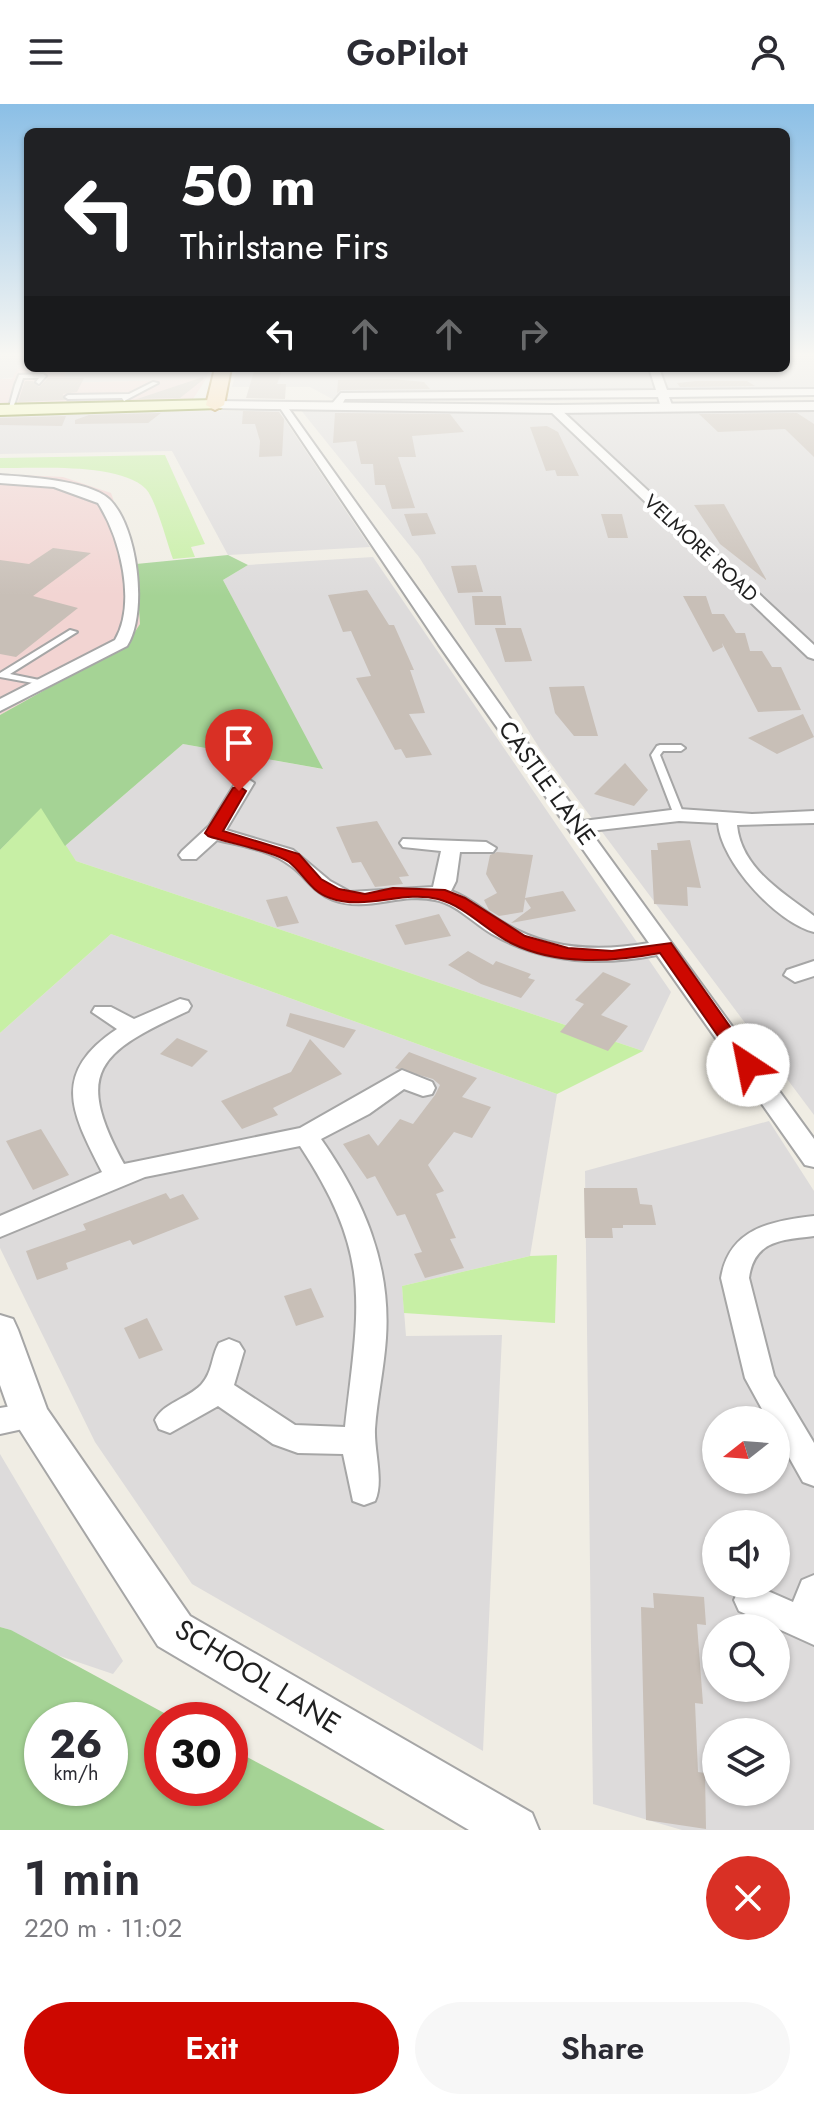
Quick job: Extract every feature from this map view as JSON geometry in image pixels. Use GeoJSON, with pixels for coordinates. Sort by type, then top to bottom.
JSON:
{"type":"FeatureCollection","features":[{"type":"Feature","properties":{"kind":"street","name":"CASTLE LANE"},"geometry":{"type":"LineString","coordinates":[[304,435],[447,645],[814,1158]]}},
{"type":"Feature","properties":{"kind":"street","name":"VELMORE ROAD"},"geometry":{"type":"LineString","coordinates":[[581,435],[814,654]]}},
{"type":"Feature","properties":{"kind":"street"},"geometry":{"type":"LineString","coordinates":[[0,479],[56,483],[103,500],[117,528],[134,609],[126,638],[111,649],[0,706]]}},
{"type":"Feature","properties":{"kind":"street"},"geometry":{"type":"LineString","coordinates":[[189,855],[213,833],[245,783]]}},
{"type":"Feature","properties":{"kind":"street"},"geometry":{"type":"LineString","coordinates":[[578,827],[679,815],[814,817]]}},
{"type":"Feature","properties":{"kind":"street"},"geometry":{"type":"LineString","coordinates":[[727,818],[728,835],[741,863],[814,926]]}},
{"type":"Feature","properties":{"kind":"street"},"geometry":{"type":"LineString","coordinates":[[213,833],[293,858],[323,889],[345,897],[365,900],[393,894],[439,894],[459,902],[519,940],[551,950],[612,957],[665,947]]}},
{"type":"Feature","properties":{"kind":"street"},"geometry":{"type":"LineString","coordinates":[[410,843],[486,848]]}},
{"type":"Feature","properties":{"kind":"street"},"geometry":{"type":"LineString","coordinates":[[439,894],[446,881],[451,848]]}},
{"type":"Feature","properties":{"kind":"street"},"geometry":{"type":"LineString","coordinates":[[117,1176],[84,1105],[83,1086],[91,1067],[134,1029],[180,1006]]}},
{"type":"Feature","properties":{"kind":"street"},"geometry":{"type":"LineString","coordinates":[[103,1012],[134,1029]]}},
{"type":"Feature","properties":{"kind":"street"},"geometry":{"type":"LineString","coordinates":[[0,1227],[117,1176],[165,1162],[261,1148],[306,1136],[360,1108],[402,1078],[423,1088]]}},
{"type":"Feature","properties":{"kind":"street"},"geometry":{"type":"LineString","coordinates":[[306,1136],[343,1193],[362,1240],[373,1285],[374,1321],[358,1441],[364,1491]]}},
{"type":"Feature","properties":{"kind":"street"},"geometry":{"type":"LineString","coordinates":[[814,1226],[773,1232],[749,1243],[736,1263],[735,1278],[760,1378],[814,1472]]}},
{"type":"Feature","properties":{"kind":"street","name":"SCHOOL LANE"},"geometry":{"type":"LineString","coordinates":[[0,1330],[15,1418],[174,1631],[515,1830]]}},
{"type":"Feature","properties":{"kind":"street"},"geometry":{"type":"LineString","coordinates":[[170,1420],[218,1390],[226,1376],[229,1351]]}},
{"type":"Feature","properties":{"kind":"street"},"geometry":{"type":"LineString","coordinates":[[218,1390],[284,1435],[298,1440],[358,1441]]}},
{"type":"Feature","properties":{"kind":"street"},"geometry":{"type":"LineString","coordinates":[[751,1600],[810,1613]]}},
{"type":"Feature","properties":{"kind":"lane"},"geometry":{"type":"LineString","coordinates":[[2,675],[73,632]]}},
{"type":"Feature","properties":{"kind":"lane"},"geometry":{"type":"LineString","coordinates":[[2,675],[41,683]]}},
{"type":"Feature","properties":{"kind":"lane"},"geometry":{"type":"LineString","coordinates":[[679,815],[655,755],[660,748],[681,748]]}},
{"type":"Feature","properties":{"kind":"shaded area"},"geometry":{"type":"Polygon","coordinates":[[[0,435],[295,435],[370,547],[228,555],[172,451],[0,454],[0,435]]]}},
{"type":"Feature","properties":{"kind":"shaded area"},"geometry":{"type":"Polygon","coordinates":[[[321,435],[814,435],[814,1115],[540,749],[419,557],[321,435]]]}},
{"type":"Feature","properties":{"kind":"shaded area"},"geometry":{"type":"Polygon","coordinates":[[[0,474],[63,477],[111,493],[136,564],[140,624],[130,642],[0,715],[0,474]]]}},
{"type":"Feature","properties":{"kind":"shaded area"},"geometry":{"type":"Polygon","coordinates":[[[373,557],[671,992],[643,1051],[76,861],[65,846],[183,744],[322,769],[223,580],[248,565],[373,557]]]}},
{"type":"Feature","properties":{"kind":"shaded area"},"geometry":{"type":"Polygon","coordinates":[[[111,934],[557,1094],[530,1256],[402,1286],[406,1336],[502,1335],[483,1751],[192,1584],[95,1442],[0,1248],[0,1033],[111,934]]]}},
{"type":"Feature","properties":{"kind":"shaded area"},"geometry":{"type":"Polygon","coordinates":[[[769,1121],[814,1191],[814,1830],[682,1830],[593,1804],[585,1171],[769,1121]]]}},
{"type":"Feature","properties":{"kind":"shaded area"},"geometry":{"type":"Polygon","coordinates":[[[0,1454],[123,1661],[113,1674],[48,1652],[11,1630],[0,1627],[0,1454]]]}},
{"type":"Feature","properties":{"kind":"green space"},"geometry":{"type":"Polygon","coordinates":[[[165,455],[205,544],[191,547],[195,557],[173,559],[150,495],[133,480],[117,474],[76,469],[0,468],[0,458],[165,455]]]}},
{"type":"Feature","properties":{"kind":"green space"},"geometry":{"type":"Polygon","coordinates":[[[228,555],[248,565],[223,580],[323,769],[183,744],[65,846],[41,808],[0,850],[0,715],[127,644],[140,624],[136,564],[228,555]]]}},
{"type":"Feature","properties":{"kind":"green space"},"geometry":{"type":"Polygon","coordinates":[[[41,807],[76,861],[643,1051],[557,1094],[111,934],[0,1033],[0,850],[41,807]]]}},
{"type":"Feature","properties":{"kind":"green space"},"geometry":{"type":"Polygon","coordinates":[[[557,1255],[555,1323],[404,1313],[402,1286],[530,1256],[557,1255]]]}},
{"type":"Feature","properties":{"kind":"green space"},"geometry":{"type":"Polygon","coordinates":[[[0,1627],[11,1630],[144,1702],[144,1806],[248,1806],[248,1758],[385,1830],[0,1830],[0,1627]]]}},
{"type":"Feature","properties":{"kind":"building"},"geometry":{"type":"Polygon","coordinates":[[[258,435],[283,435],[282,456],[259,457],[258,435]]]}},
{"type":"Feature","properties":{"kind":"building"},"geometry":{"type":"Polygon","coordinates":[[[334,435],[431,435],[412,436],[416,457],[398,457],[415,508],[392,509],[385,485],[375,485],[373,464],[361,464],[356,441],[333,443],[334,435]]]}},
{"type":"Feature","properties":{"kind":"building"},"geometry":{"type":"Polygon","coordinates":[[[533,435],[559,435],[579,476],[557,476],[555,470],[546,471],[533,435]]]}},
{"type":"Feature","properties":{"kind":"building"},"geometry":{"type":"Polygon","coordinates":[[[791,435],[814,435],[814,457],[791,435]]]}},
{"type":"Feature","properties":{"kind":"building"},"geometry":{"type":"Polygon","coordinates":[[[724,504],[766,580],[720,544],[694,505],[724,504]]]}},
{"type":"Feature","properties":{"kind":"building"},"geometry":{"type":"Polygon","coordinates":[[[427,513],[436,534],[412,536],[404,514],[427,513]]]}},
{"type":"Feature","properties":{"kind":"building"},"geometry":{"type":"Polygon","coordinates":[[[601,514],[622,514],[628,538],[608,538],[601,514]]]}},
{"type":"Feature","properties":{"kind":"building"},"geometry":{"type":"Polygon","coordinates":[[[53,548],[91,553],[33,596],[78,608],[16,657],[0,654],[0,560],[29,564],[53,548]]]}},
{"type":"Feature","properties":{"kind":"building"},"geometry":{"type":"Polygon","coordinates":[[[476,565],[483,592],[458,593],[451,566],[476,565]]]}},
{"type":"Feature","properties":{"kind":"building"},"geometry":{"type":"Polygon","coordinates":[[[367,590],[389,625],[394,625],[414,670],[410,670],[425,713],[409,714],[432,755],[406,758],[401,749],[395,750],[356,678],[371,676],[351,631],[343,632],[328,595],[367,590]]]}},
{"type":"Feature","properties":{"kind":"building"},"geometry":{"type":"Polygon","coordinates":[[[472,596],[501,596],[506,625],[475,625],[472,596]]]}},
{"type":"Feature","properties":{"kind":"building"},"geometry":{"type":"Polygon","coordinates":[[[683,596],[706,596],[712,614],[724,614],[736,633],[745,633],[750,651],[762,651],[772,667],[781,667],[801,710],[758,712],[722,643],[723,647],[713,652],[683,596]]]}},
{"type":"Feature","properties":{"kind":"building"},"geometry":{"type":"Polygon","coordinates":[[[495,628],[521,628],[532,661],[505,662],[495,628]]]}},
{"type":"Feature","properties":{"kind":"building"},"geometry":{"type":"Polygon","coordinates":[[[584,686],[598,736],[574,736],[555,713],[549,687],[584,686]]]}},
{"type":"Feature","properties":{"kind":"building"},"geometry":{"type":"Polygon","coordinates":[[[803,714],[814,737],[777,754],[748,738],[803,714]]]}},
{"type":"Feature","properties":{"kind":"building"},"geometry":{"type":"Polygon","coordinates":[[[625,763],[648,790],[634,806],[594,794],[625,763]]]}},
{"type":"Feature","properties":{"kind":"building"},"geometry":{"type":"Polygon","coordinates":[[[377,821],[409,876],[399,877],[403,884],[375,887],[361,862],[352,863],[336,827],[377,821]]]}},
{"type":"Feature","properties":{"kind":"building"},"geometry":{"type":"Polygon","coordinates":[[[690,840],[701,888],[687,887],[688,906],[654,904],[651,850],[658,850],[657,843],[690,840]]]}},
{"type":"Feature","properties":{"kind":"building"},"geometry":{"type":"Polygon","coordinates":[[[497,852],[533,855],[525,898],[563,891],[576,911],[511,923],[531,908],[525,899],[523,912],[499,916],[489,910],[484,900],[497,893],[486,874],[490,855],[497,852]]]}},
{"type":"Feature","properties":{"kind":"building"},"geometry":{"type":"Polygon","coordinates":[[[287,896],[299,923],[277,927],[266,900],[287,896]]]}},
{"type":"Feature","properties":{"kind":"building"},"geometry":{"type":"Polygon","coordinates":[[[439,914],[451,936],[405,945],[395,925],[439,914]]]}},
{"type":"Feature","properties":{"kind":"building"},"geometry":{"type":"Polygon","coordinates":[[[468,951],[493,965],[496,961],[531,974],[528,978],[535,980],[521,998],[481,984],[448,965],[468,951]]]}},
{"type":"Feature","properties":{"kind":"building"},"geometry":{"type":"Polygon","coordinates":[[[603,972],[631,984],[601,1015],[628,1026],[608,1051],[560,1032],[584,1004],[575,1000],[603,972]]]}},
{"type":"Feature","properties":{"kind":"building"},"geometry":{"type":"Polygon","coordinates":[[[290,1013],[356,1030],[344,1048],[286,1026],[290,1013]]]}},
{"type":"Feature","properties":{"kind":"building"},"geometry":{"type":"Polygon","coordinates":[[[177,1038],[208,1051],[192,1067],[160,1054],[177,1038]]]}},
{"type":"Feature","properties":{"kind":"building"},"geometry":{"type":"Polygon","coordinates":[[[310,1039],[342,1074],[273,1108],[278,1115],[242,1129],[221,1101],[291,1072],[310,1039]]]}},
{"type":"Feature","properties":{"kind":"building"},"geometry":{"type":"Polygon","coordinates":[[[409,1052],[477,1078],[462,1097],[491,1107],[472,1138],[454,1132],[428,1165],[444,1191],[436,1194],[456,1238],[450,1239],[464,1268],[425,1278],[414,1254],[422,1252],[405,1214],[397,1216],[375,1176],[367,1179],[343,1144],[369,1134],[378,1146],[400,1119],[413,1124],[435,1095],[440,1085],[433,1079],[395,1068],[409,1052]]]}},
{"type":"Feature","properties":{"kind":"building"},"geometry":{"type":"Polygon","coordinates":[[[41,1129],[69,1175],[33,1190],[6,1141],[41,1129]]]}},
{"type":"Feature","properties":{"kind":"building"},"geometry":{"type":"Polygon","coordinates":[[[584,1188],[637,1188],[640,1204],[652,1205],[656,1225],[623,1225],[623,1228],[612,1228],[613,1238],[585,1238],[584,1188]]]}},
{"type":"Feature","properties":{"kind":"building"},"geometry":{"type":"Polygon","coordinates":[[[166,1193],[170,1199],[183,1194],[199,1219],[133,1245],[130,1240],[66,1263],[68,1269],[37,1280],[26,1251],[86,1230],[83,1224],[166,1193]]]}},
{"type":"Feature","properties":{"kind":"building"},"geometry":{"type":"Polygon","coordinates":[[[311,1288],[324,1317],[296,1326],[284,1296],[311,1288]]]}},
{"type":"Feature","properties":{"kind":"building"},"geometry":{"type":"Polygon","coordinates":[[[147,1318],[163,1350],[139,1359],[124,1328],[147,1318]]]}},
{"type":"Feature","properties":{"kind":"building"},"geometry":{"type":"Polygon","coordinates":[[[653,1593],[704,1598],[705,1614],[702,1614],[702,1625],[697,1624],[703,1704],[695,1703],[698,1772],[702,1773],[706,1829],[646,1820],[641,1607],[654,1608],[653,1593]]]}},
{"type":"Feature","properties":{"kind":"route"},"geometry":{"type":"LineString","coordinates":[[239,791],[223,822],[213,833],[293,858],[315,882],[334,894],[365,900],[393,894],[428,892],[448,896],[519,940],[567,953],[612,957],[665,947],[748,1065]]}}]}
